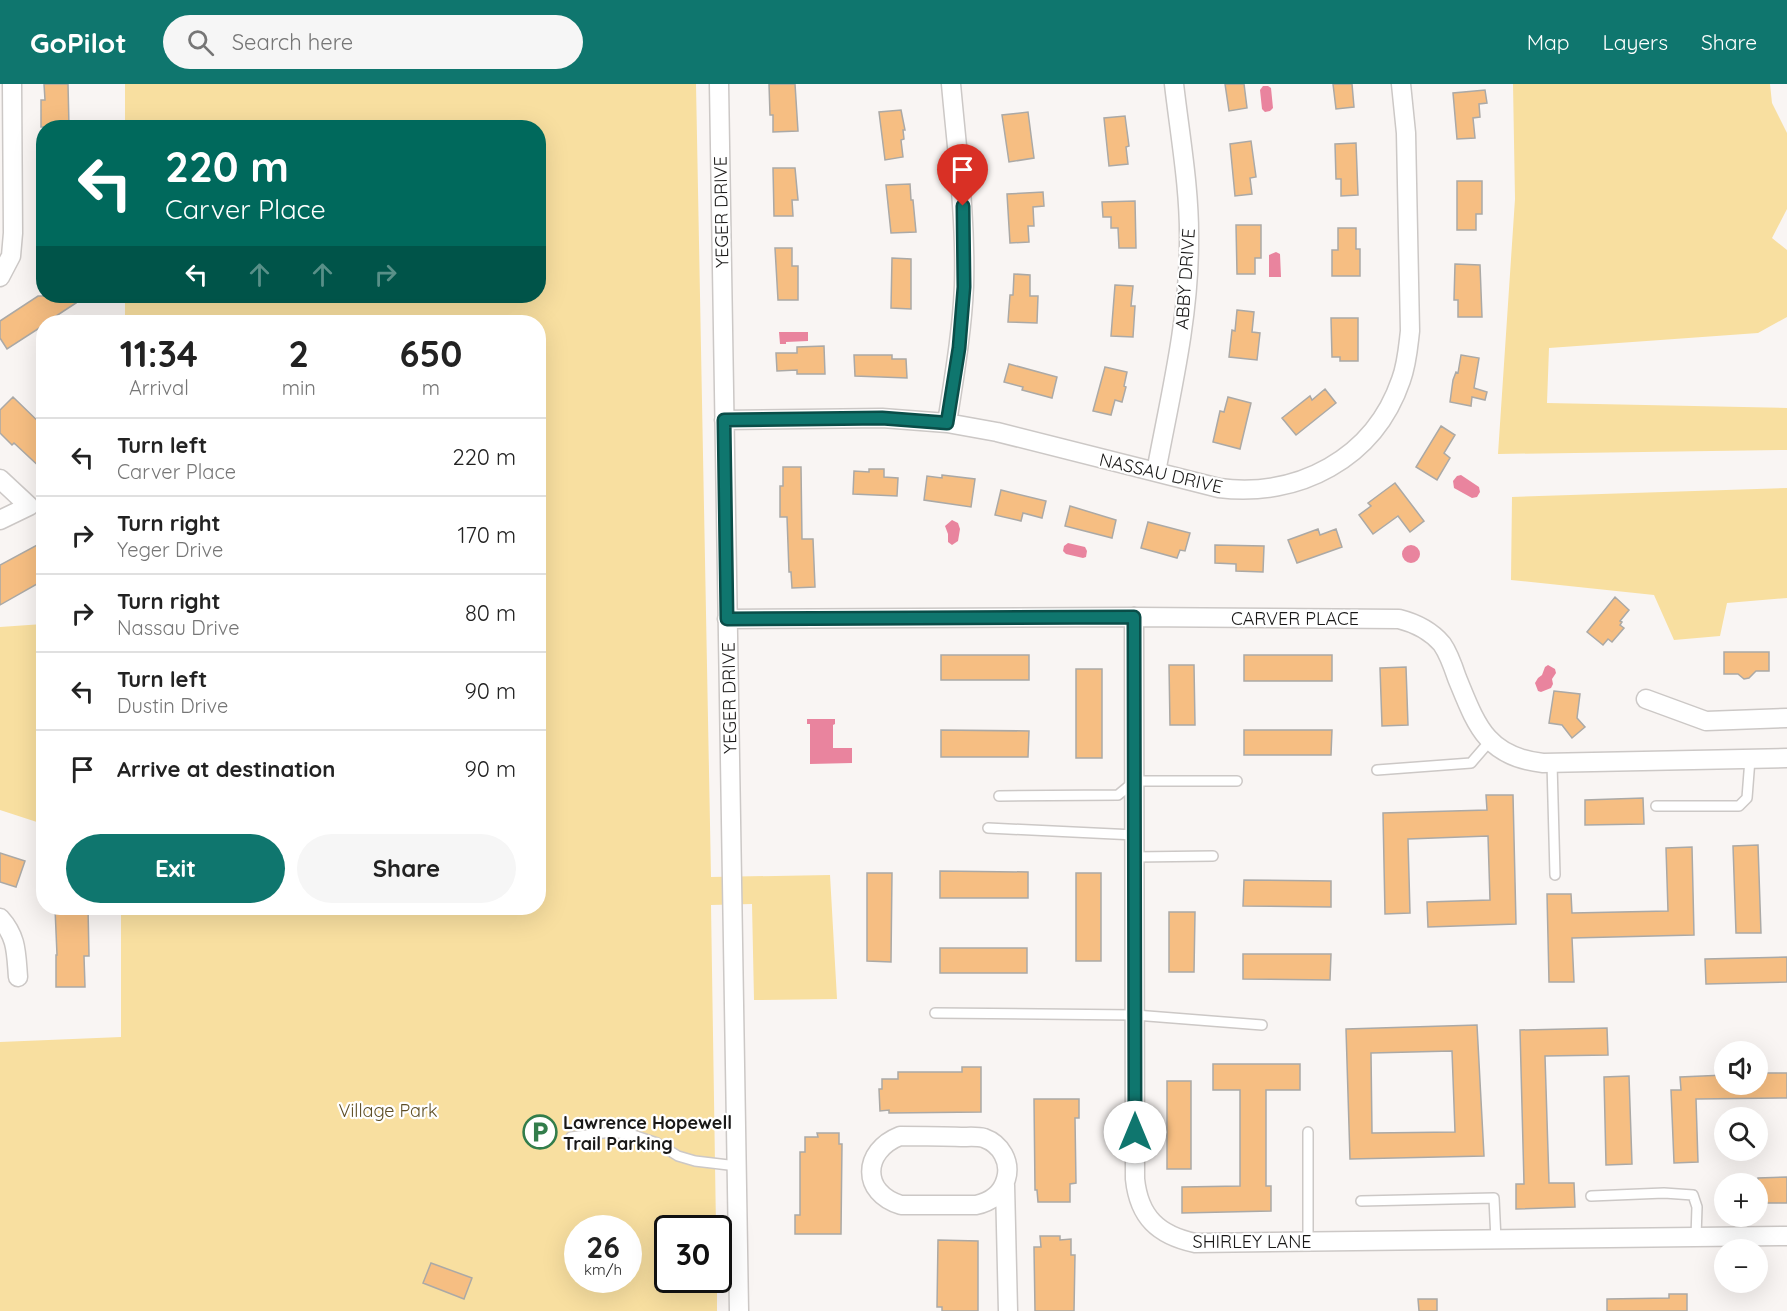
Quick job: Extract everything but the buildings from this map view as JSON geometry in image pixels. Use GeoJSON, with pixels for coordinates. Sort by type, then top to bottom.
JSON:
{"type":"FeatureCollection","features":[{"type":"Feature","properties":{"kind":"street"},"geometry":{"type":"LineString","coordinates":[[0,277],[11,256],[13,233],[12,84]]}},
{"type":"Feature","properties":{"kind":"street","name":"YEGER DRIVE"},"geometry":{"type":"LineString","coordinates":[[719,84],[739,1311]]}},
{"type":"Feature","properties":{"kind":"street"},"geometry":{"type":"LineString","coordinates":[[947,423],[959,348],[964,287],[964,226],[951,84]]}},
{"type":"Feature","properties":{"kind":"street","name":"ABBY DRIVE"},"geometry":{"type":"LineString","coordinates":[[1156,472],[1184,324],[1188,288],[1187,196],[1174,84]]}},
{"type":"Feature","properties":{"kind":"street","name":"NASSAU DRIVE"},"geometry":{"type":"LineString","coordinates":[[724,420],[882,418],[947,423],[997,432],[1219,488],[1239,490],[1264,490],[1292,484],[1323,471],[1358,447],[1375,428],[1389,407],[1401,381],[1407,356],[1410,331],[1406,133],[1401,84]]}},
{"type":"Feature","properties":{"kind":"street"},"geometry":{"type":"LineString","coordinates":[[0,479],[29,506],[0,520]]}},
{"type":"Feature","properties":{"kind":"street","name":"CARVER PLACE"},"geometry":{"type":"LineString","coordinates":[[727,619],[1134,617],[1398,619],[1415,623],[1442,644],[1474,721],[1490,741],[1514,757],[1532,762],[1552,763],[1787,758]]}},
{"type":"Feature","properties":{"kind":"street","name":"SHIRLEY LANE"},"geometry":{"type":"LineString","coordinates":[[1134,617],[1135,1179],[1137,1194],[1143,1210],[1152,1222],[1177,1240],[1195,1244],[1787,1236]]}},
{"type":"Feature","properties":{"kind":"street"},"geometry":{"type":"LineString","coordinates":[[1646,699],[1706,721],[1787,718]]}},
{"type":"Feature","properties":{"kind":"street"},"geometry":{"type":"LineString","coordinates":[[0,918],[10,929],[15,942],[18,977]]}},
{"type":"Feature","properties":{"kind":"street"},"geometry":{"type":"LineString","coordinates":[[1005,1185],[997,1196],[976,1205],[901,1206],[890,1202],[877,1189],[871,1172],[878,1149],[900,1136],[983,1138],[993,1142],[1002,1151],[1007,1162],[1008,1173],[1005,1185],[1008,1311]]}},
{"type":"Feature","properties":{"kind":"lane"},"geometry":{"type":"LineString","coordinates":[[1377,770],[1471,763],[1490,741]]}},
{"type":"Feature","properties":{"kind":"lane"},"geometry":{"type":"LineString","coordinates":[[1656,806],[1739,806],[1746,798],[1750,759]]}},
{"type":"Feature","properties":{"kind":"lane"},"geometry":{"type":"LineString","coordinates":[[1552,763],[1556,874]]}},
{"type":"Feature","properties":{"kind":"lane"},"geometry":{"type":"LineString","coordinates":[[999,796],[1118,795],[1135,781],[1237,781]]}},
{"type":"Feature","properties":{"kind":"lane"},"geometry":{"type":"LineString","coordinates":[[988,828],[1135,835]]}},
{"type":"Feature","properties":{"kind":"lane"},"geometry":{"type":"LineString","coordinates":[[1134,857],[1213,856]]}},
{"type":"Feature","properties":{"kind":"lane"},"geometry":{"type":"LineString","coordinates":[[935,1014],[1135,1015],[1262,1025]]}},
{"type":"Feature","properties":{"kind":"lane"},"geometry":{"type":"LineString","coordinates":[[571,1137],[611,1132],[633,1135],[657,1143],[678,1156],[695,1161],[737,1166]]}},
{"type":"Feature","properties":{"kind":"lane"},"geometry":{"type":"LineString","coordinates":[[1308,1132],[1308,1242]]}},
{"type":"Feature","properties":{"kind":"lane"},"geometry":{"type":"LineString","coordinates":[[1591,1196],[1664,1193],[1693,1195],[1697,1207],[1696,1237]]}},
{"type":"Feature","properties":{"kind":"lane"},"geometry":{"type":"LineString","coordinates":[[1361,1201],[1494,1198],[1496,1240]]}},
{"type":"Feature","properties":{"kind":"green space","name":"Village Park"},"geometry":{"type":"Polygon","coordinates":[[[125,84],[696,84],[711,877],[830,875],[837,999],[754,1000],[752,904],[711,905],[716,1215],[654,1215],[654,1293],[717,1293],[717,1311],[0,1311],[0,1042],[121,1037],[121,915],[546,915],[546,315],[125,315],[125,303],[546,303],[546,120],[125,120],[125,84]]]}},
{"type":"Feature","properties":{"kind":"green space"},"geometry":{"type":"Polygon","coordinates":[[[1513,84],[1770,84],[1772,103],[1787,133],[1787,209],[1772,238],[1787,250],[1787,317],[1758,333],[1549,348],[1547,403],[1787,408],[1787,450],[1498,454],[1515,199],[1513,84]]]}},
{"type":"Feature","properties":{"kind":"green space"},"geometry":{"type":"Polygon","coordinates":[[[1787,488],[1787,598],[1727,603],[1720,636],[1674,640],[1654,595],[1511,580],[1512,497],[1787,488]]]}},
{"type":"Feature","properties":{"kind":"green space"},"geometry":{"type":"Polygon","coordinates":[[[36,625],[36,822],[0,810],[0,627],[36,625]]]}},
{"type":"Feature","properties":{"kind":"shaded area"},"geometry":{"type":"Polygon","coordinates":[[[1263,86],[1271,88],[1273,108],[1265,112],[1262,109],[1260,90],[1263,86]]]}},
{"type":"Feature","properties":{"kind":"shaded area"},"geometry":{"type":"Polygon","coordinates":[[[1276,252],[1280,254],[1281,277],[1269,277],[1269,255],[1276,252]]]}},
{"type":"Feature","properties":{"kind":"shaded area"},"geometry":{"type":"Polygon","coordinates":[[[779,332],[808,332],[808,341],[780,344],[779,332]]]}},
{"type":"Feature","properties":{"kind":"shaded area"},"geometry":{"type":"Polygon","coordinates":[[[1461,475],[1479,487],[1480,492],[1477,497],[1472,498],[1454,488],[1453,481],[1461,475]]]}},
{"type":"Feature","properties":{"kind":"shaded area"},"geometry":{"type":"Polygon","coordinates":[[[952,520],[958,523],[960,529],[958,541],[952,545],[948,542],[945,526],[952,520]]]}},
{"type":"Feature","properties":{"kind":"shaded area"},"geometry":{"type":"Polygon","coordinates":[[[1068,543],[1085,547],[1086,557],[1066,554],[1063,551],[1064,546],[1068,543]]]}},
{"type":"Feature","properties":{"kind":"shaded area"},"geometry":{"type":"Polygon","coordinates":[[[1411,545],[1417,548],[1420,554],[1417,560],[1411,563],[1405,560],[1402,554],[1405,548],[1411,545]]]}},
{"type":"Feature","properties":{"kind":"shaded area"},"geometry":{"type":"Polygon","coordinates":[[[1548,665],[1555,669],[1556,673],[1552,679],[1551,688],[1541,692],[1538,691],[1535,683],[1548,665]]]}},
{"type":"Feature","properties":{"kind":"shaded area"},"geometry":{"type":"Polygon","coordinates":[[[807,719],[835,719],[833,748],[852,748],[852,763],[810,764],[810,724],[807,724],[807,719]]]}},
{"type":"Feature","properties":{"kind":"place","name":"Lawrence Hopewell Trail Parking"},"geometry":{"type":"Point","coordinates":[540,1132]}},
{"type":"Feature","properties":{"kind":"route"},"geometry":{"type":"LineString","coordinates":[[963,206],[964,287],[959,348],[947,423],[882,418],[724,420],[727,619],[1134,617],[1135,1132]]}}]}
